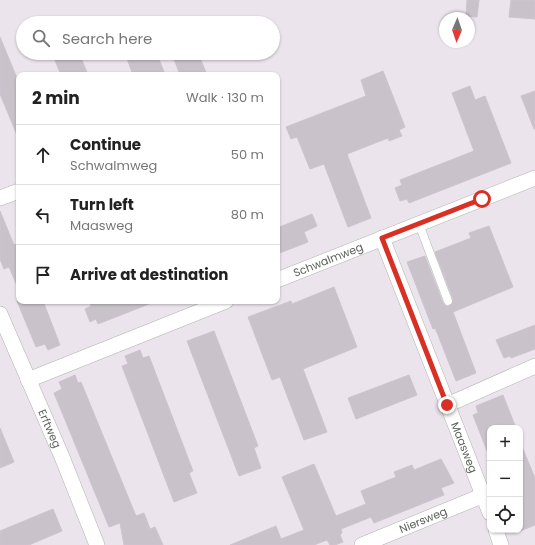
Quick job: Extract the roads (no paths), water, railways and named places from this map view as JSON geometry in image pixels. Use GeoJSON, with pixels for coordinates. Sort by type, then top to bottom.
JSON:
{"type":"FeatureCollection","features":[{"type":"Feature","properties":{"kind":"street","name":"Schwalmweg"},"geometry":{"type":"LineString","coordinates":[[280,279],[535,178]]}},
{"type":"Feature","properties":{"kind":"street"},"geometry":{"type":"LineString","coordinates":[[0,198],[16,192]]}},
{"type":"Feature","properties":{"kind":"street","name":"Maasweg"},"geometry":{"type":"LineString","coordinates":[[382,238],[487,504]]}},
{"type":"Feature","properties":{"kind":"street"},"geometry":{"type":"LineString","coordinates":[[28,380],[218,304]]}},
{"type":"Feature","properties":{"kind":"street","name":"Erftweg"},"geometry":{"type":"LineString","coordinates":[[0,314],[62,456],[97,545]]}},
{"type":"Feature","properties":{"kind":"street"},"geometry":{"type":"LineString","coordinates":[[447,405],[535,366]]}},
{"type":"Feature","properties":{"kind":"street","name":"Niersweg"},"geometry":{"type":"LineString","coordinates":[[362,545],[484,495]]}},
{"type":"Feature","properties":{"kind":"street"},"geometry":{"type":"LineString","coordinates":[[497,533],[501,545]]}},
{"type":"Feature","properties":{"kind":"lane"},"geometry":{"type":"LineString","coordinates":[[418,224],[448,301]]}}]}
